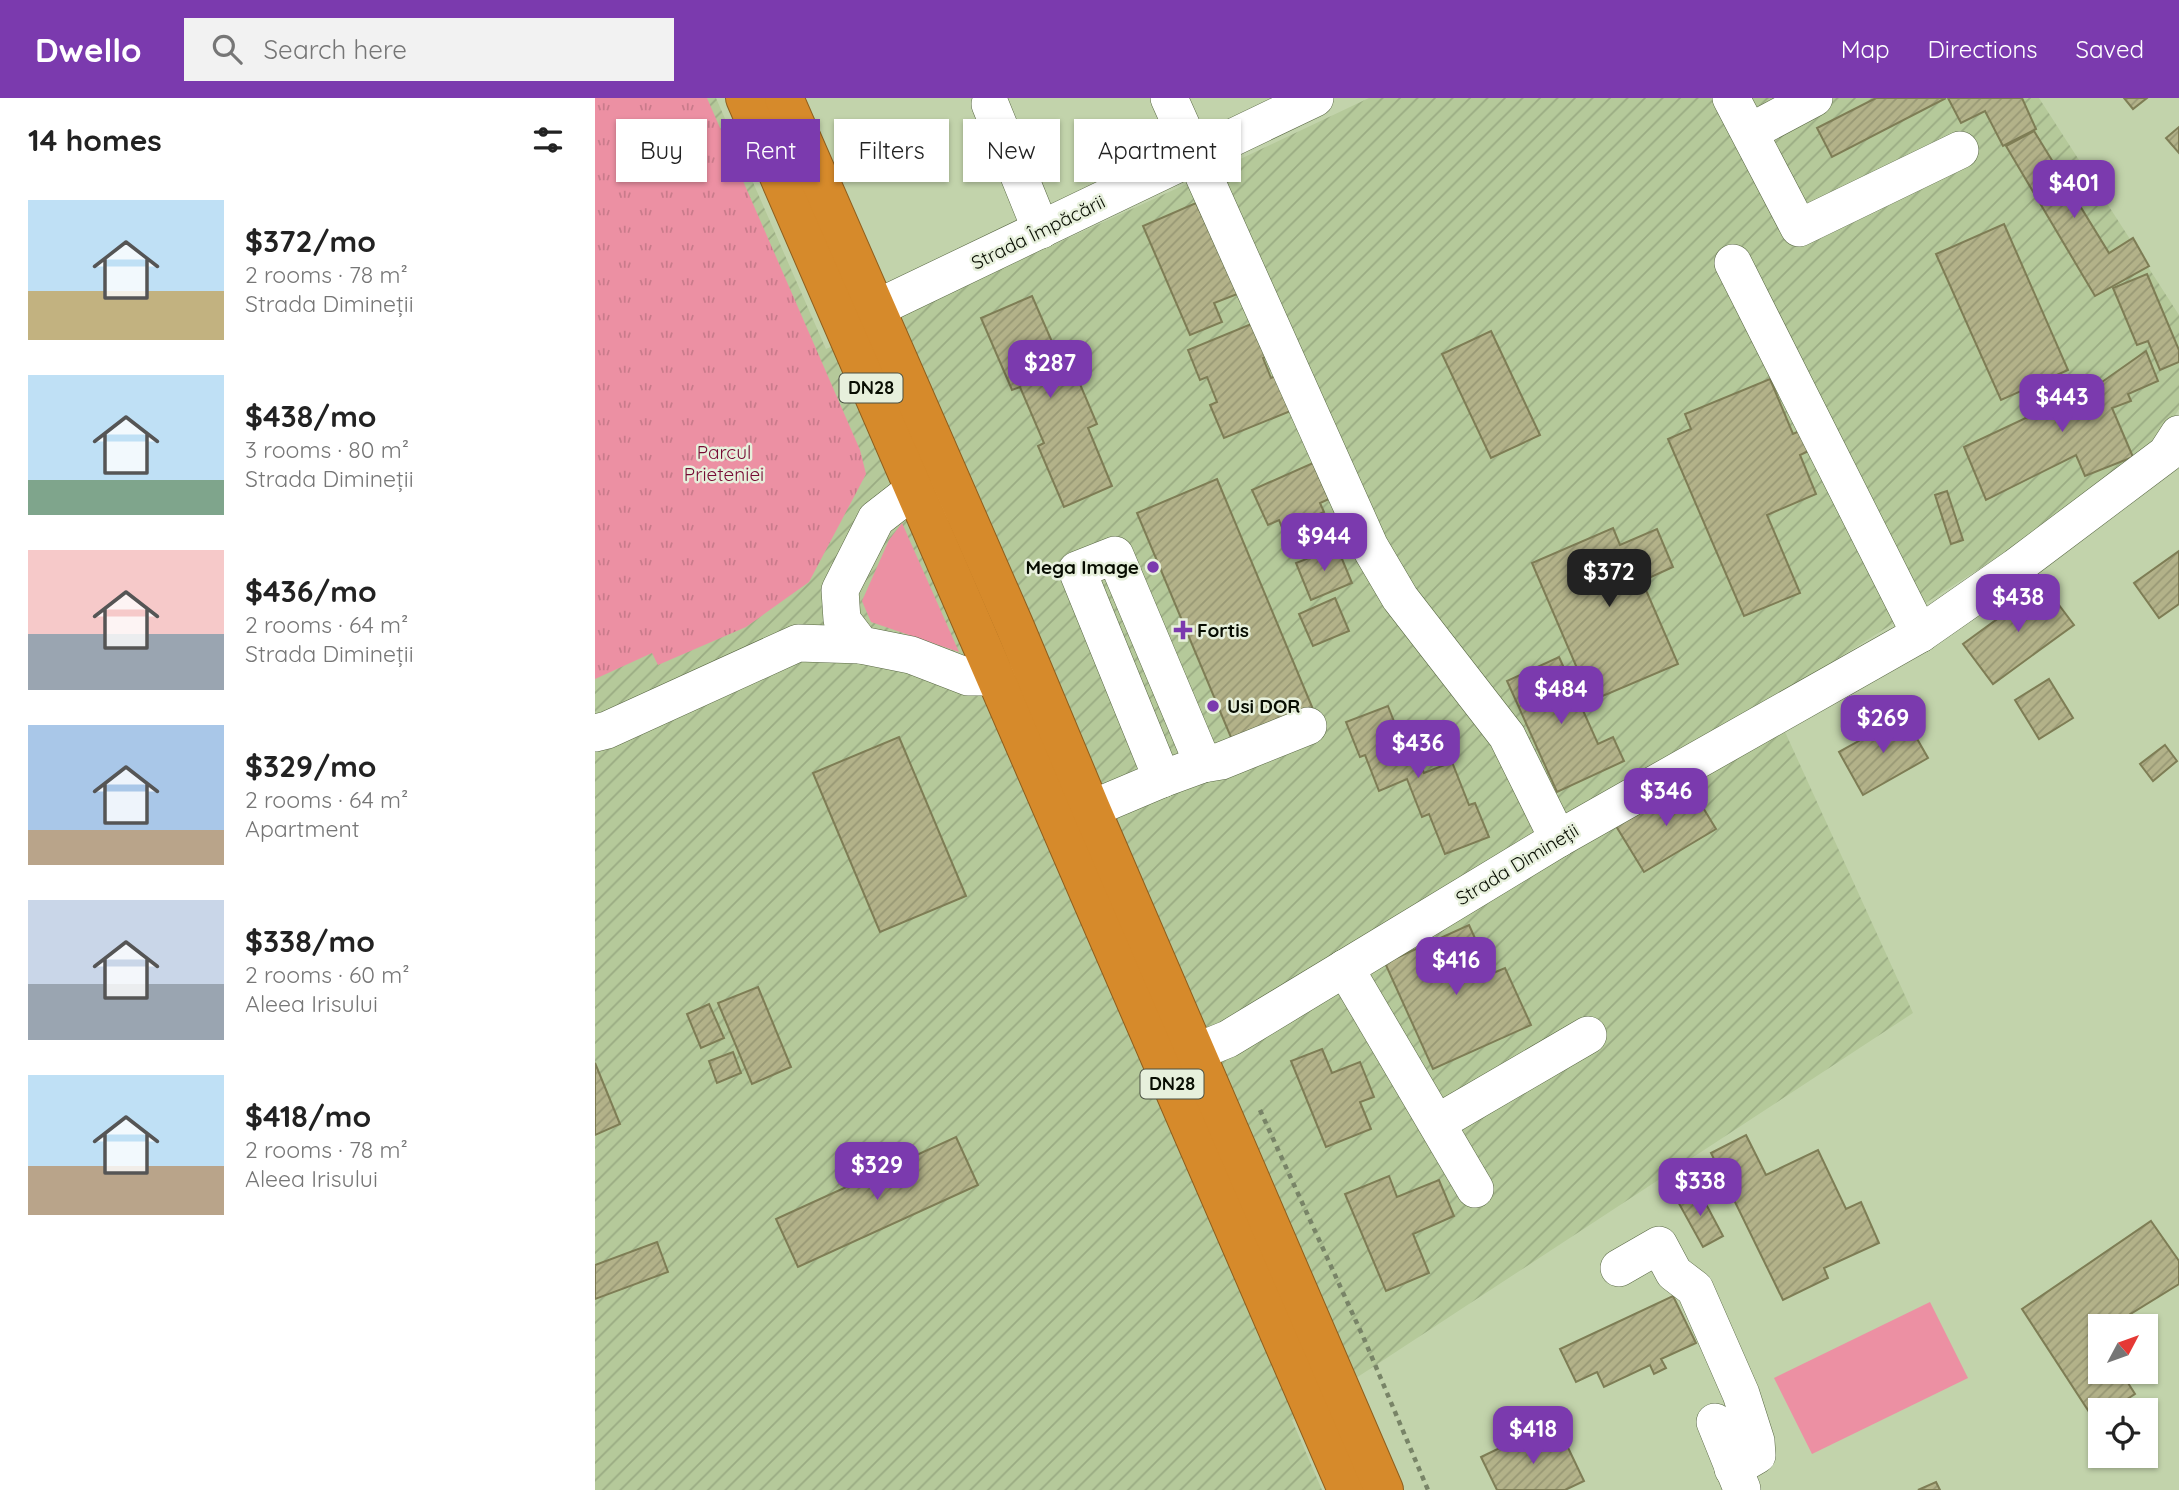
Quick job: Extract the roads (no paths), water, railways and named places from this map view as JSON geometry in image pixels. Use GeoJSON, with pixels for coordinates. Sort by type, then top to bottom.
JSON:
{"type":"FeatureCollection","features":[{"type":"Feature","properties":{"kind":"highway","name":"DN28"},"geometry":{"type":"LineString","coordinates":[[745,98],[1347,1490]]}},
{"type":"Feature","properties":{"kind":"highway","name":"DN28"},"geometry":{"type":"LineString","coordinates":[[784,98],[1016,627],[1091,809],[1384,1490]]}},
{"type":"Feature","properties":{"kind":"street"},"geometry":{"type":"LineString","coordinates":[[1169,98],[1178,119]]}},
{"type":"Feature","properties":{"kind":"street","name":"Strada Împăcării"},"geometry":{"type":"LineString","coordinates":[[1241,134],[1315,98]]}},
{"type":"Feature","properties":{"kind":"street"},"geometry":{"type":"LineString","coordinates":[[1731,98],[1799,228],[1960,150]]}},
{"type":"Feature","properties":{"kind":"street"},"geometry":{"type":"LineString","coordinates":[[1750,132],[1814,98]]}},
{"type":"Feature","properties":{"kind":"street"},"geometry":{"type":"LineString","coordinates":[[990,104],[1041,230]]}},
{"type":"Feature","properties":{"kind":"street","name":"Strada Împăcării"},"geometry":{"type":"LineString","coordinates":[[875,309],[1142,182]]}},
{"type":"Feature","properties":{"kind":"street"},"geometry":{"type":"LineString","coordinates":[[1205,182],[1370,547],[1400,598],[1507,736],[1558,839]]}},
{"type":"Feature","properties":{"kind":"street"},"geometry":{"type":"LineString","coordinates":[[1733,263],[1920,634]]}},
{"type":"Feature","properties":{"kind":"street","name":"Strada Dimineții"},"geometry":{"type":"LineString","coordinates":[[1196,1052],[1228,1039],[1558,839],[1920,634],[2174,455]]}},
{"type":"Feature","properties":{"kind":"street"},"geometry":{"type":"LineString","coordinates":[[595,733],[607,730],[798,643],[840,590],[876,519],[903,498],[942,497],[978,577],[1016,627]]}},
{"type":"Feature","properties":{"kind":"street"},"geometry":{"type":"LineString","coordinates":[[1162,779],[1077,570],[1115,555],[1203,764]]}},
{"type":"Feature","properties":{"kind":"street"},"geometry":{"type":"LineString","coordinates":[[840,590],[842,620],[861,646]]}},
{"type":"Feature","properties":{"kind":"street"},"geometry":{"type":"LineString","coordinates":[[798,643],[861,646],[911,655],[968,677],[997,677]]}},
{"type":"Feature","properties":{"kind":"street"},"geometry":{"type":"LineString","coordinates":[[1091,809],[1162,779],[1203,764],[1221,761],[1308,726]]}},
{"type":"Feature","properties":{"kind":"street"},"geometry":{"type":"LineString","coordinates":[[1345,968],[1475,1189]]}},
{"type":"Feature","properties":{"kind":"street"},"geometry":{"type":"LineString","coordinates":[[1437,1124],[1588,1035]]}},
{"type":"Feature","properties":{"kind":"street"},"geometry":{"type":"LineString","coordinates":[[1619,1268],[1660,1245],[1674,1273],[1695,1289],[1741,1394],[1756,1441],[1757,1455],[1738,1479],[1714,1422]]}},
{"type":"Feature","properties":{"kind":"place","name":"Mega Image"},"geometry":{"type":"Point","coordinates":[1153,567]}},
{"type":"Feature","properties":{"kind":"place","name":"Fortis"},"geometry":{"type":"Point","coordinates":[1183,630]}},
{"type":"Feature","properties":{"kind":"place","name":"Usi DOR"},"geometry":{"type":"Point","coordinates":[1213,706]}},
{"type":"Feature","properties":{"kind":"park label","name":"Parcul Prieteniei"},"geometry":{"type":"Point","coordinates":[724,463]}}]}
